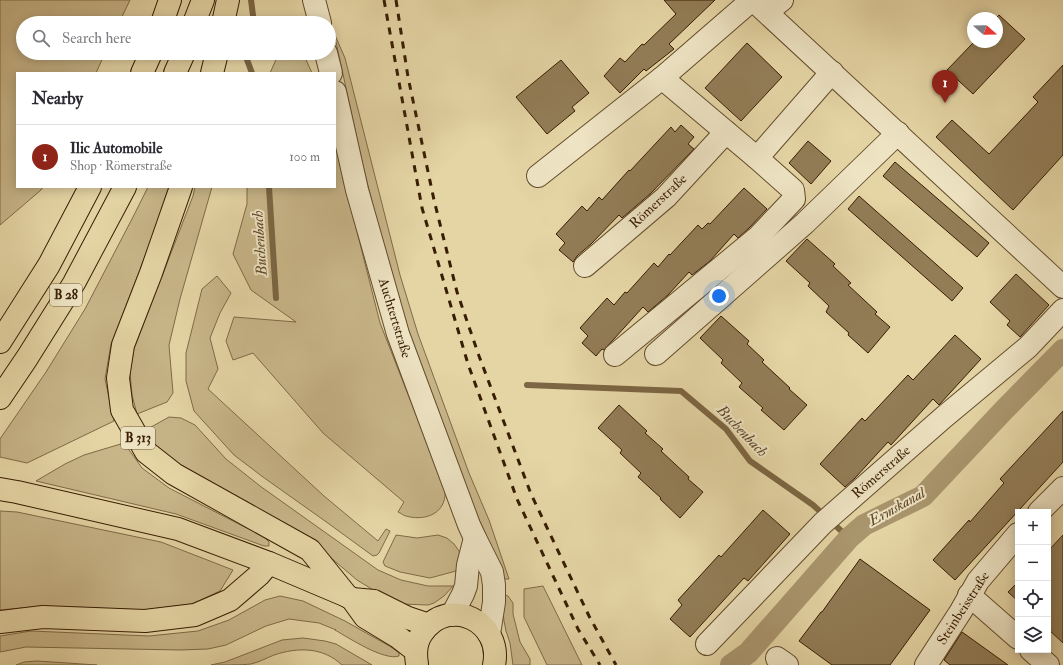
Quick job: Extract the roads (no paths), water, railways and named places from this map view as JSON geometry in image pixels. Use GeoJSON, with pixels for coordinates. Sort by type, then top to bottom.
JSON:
{"type":"FeatureCollection","features":[{"type":"Feature","properties":{"kind":"main road"},"geometry":{"type":"LineString","coordinates":[[164,16],[170,0]]}},
{"type":"Feature","properties":{"kind":"main road"},"geometry":{"type":"LineString","coordinates":[[197,16],[203,0]]}},
{"type":"Feature","properties":{"kind":"main road"},"geometry":{"type":"LineString","coordinates":[[225,16],[228,0]]}},
{"type":"Feature","properties":{"kind":"main road"},"geometry":{"type":"LineString","coordinates":[[142,72],[147,60]]}},
{"type":"Feature","properties":{"kind":"main road"},"geometry":{"type":"LineString","coordinates":[[176,72],[181,60]]}},
{"type":"Feature","properties":{"kind":"main road"},"geometry":{"type":"LineString","coordinates":[[212,72],[215,60]]}},
{"type":"Feature","properties":{"kind":"main road","name":"B 28"},"geometry":{"type":"LineString","coordinates":[[0,342],[49,265],[89,188]]}},
{"type":"Feature","properties":{"kind":"main road","name":"B 28"},"geometry":{"type":"LineString","coordinates":[[0,398],[74,283],[124,188]]}},
{"type":"Feature","properties":{"kind":"main road","name":"B 313"},"geometry":{"type":"LineString","coordinates":[[181,188],[124,345],[118,378],[122,410],[146,452],[174,474],[310,550],[365,617],[398,637],[416,658]]}},
{"type":"Feature","properties":{"kind":"main road"},"geometry":{"type":"LineString","coordinates":[[9,491],[178,529],[269,563],[349,598],[374,600],[408,618],[429,625]]}},
{"type":"Feature","properties":{"kind":"main road"},"geometry":{"type":"LineString","coordinates":[[0,622],[43,617],[144,621],[195,615],[230,600],[259,575],[269,563]]}},
{"type":"Feature","properties":{"kind":"main road"},"geometry":{"type":"LineString","coordinates":[[416,658],[418,639],[429,625],[440,618],[458,615],[470,618],[481,624],[489,634],[495,651],[494,665]]}},
{"type":"Feature","properties":{"kind":"street"},"geometry":{"type":"LineString","coordinates":[[538,176],[662,78],[763,3],[832,72],[1063,286]]}},
{"type":"Feature","properties":{"kind":"street"},"geometry":{"type":"LineString","coordinates":[[328,60],[331,72]]}},
{"type":"Feature","properties":{"kind":"street"},"geometry":{"type":"LineString","coordinates":[[757,158],[832,72]]}},
{"type":"Feature","properties":{"kind":"street"},"geometry":{"type":"LineString","coordinates":[[615,355],[758,237],[794,199],[794,190],[662,78]]}},
{"type":"Feature","properties":{"kind":"street","name":"Auchtertstraße"},"geometry":{"type":"LineString","coordinates":[[336,96],[357,190],[398,334],[475,538],[492,572],[494,602],[489,634]]}},
{"type":"Feature","properties":{"kind":"street","name":"Römerstraße"},"geometry":{"type":"LineString","coordinates":[[585,266],[666,197],[726,132]]}},
{"type":"Feature","properties":{"kind":"street"},"geometry":{"type":"LineString","coordinates":[[656,354],[805,223],[898,133]]}},
{"type":"Feature","properties":{"kind":"street","name":"Römerstraße"},"geometry":{"type":"LineString","coordinates":[[707,644],[829,518],[944,417],[1028,347],[1063,310]]}},
{"type":"Feature","properties":{"kind":"street"},"geometry":{"type":"LineString","coordinates":[[1042,509],[1063,488]]}},
{"type":"Feature","properties":{"kind":"street"},"geometry":{"type":"LineString","coordinates":[[452,615],[466,586],[468,565],[475,538]]}},
{"type":"Feature","properties":{"kind":"street","name":"Steinbeisstraße"},"geometry":{"type":"LineString","coordinates":[[926,665],[961,611],[978,581],[1015,538]]}},
{"type":"Feature","properties":{"kind":"street"},"geometry":{"type":"LineString","coordinates":[[969,595],[1015,635]]}},
{"type":"Feature","properties":{"kind":"street"},"geometry":{"type":"LineString","coordinates":[[1034,653],[1048,665]]}},
{"type":"Feature","properties":{"kind":"waterway","name":"Buchenbach"},"geometry":{"type":"LineString","coordinates":[[251,0],[253,16]]}},
{"type":"Feature","properties":{"kind":"waterway","name":"Buchenbach"},"geometry":{"type":"LineString","coordinates":[[247,60],[252,72]]}},
{"type":"Feature","properties":{"kind":"waterway","name":"Buchenbach"},"geometry":{"type":"LineString","coordinates":[[269,188],[276,298]]}},
{"type":"Feature","properties":{"kind":"waterway","name":"Ermskanal"},"geometry":{"type":"LineString","coordinates":[[731,665],[748,653],[849,538],[864,525],[923,496],[1063,350]]}},
{"type":"Feature","properties":{"kind":"waterway","name":"Buchenbach"},"geometry":{"type":"LineString","coordinates":[[527,385],[681,391],[726,429],[750,461],[813,505],[849,538]]}},
{"type":"Feature","properties":{"kind":"railway"},"geometry":{"type":"LineString","coordinates":[[384,0],[422,208],[468,364],[517,499],[578,629],[600,665]]}},
{"type":"Feature","properties":{"kind":"railway"},"geometry":{"type":"LineString","coordinates":[[396,0],[408,77],[434,200],[457,292],[479,356],[531,494],[589,616],[616,665]]}},
{"type":"Feature","properties":{"kind":"place","name":"Ilic Automobile"},"geometry":{"type":"Point","coordinates":[945,103]}}]}
